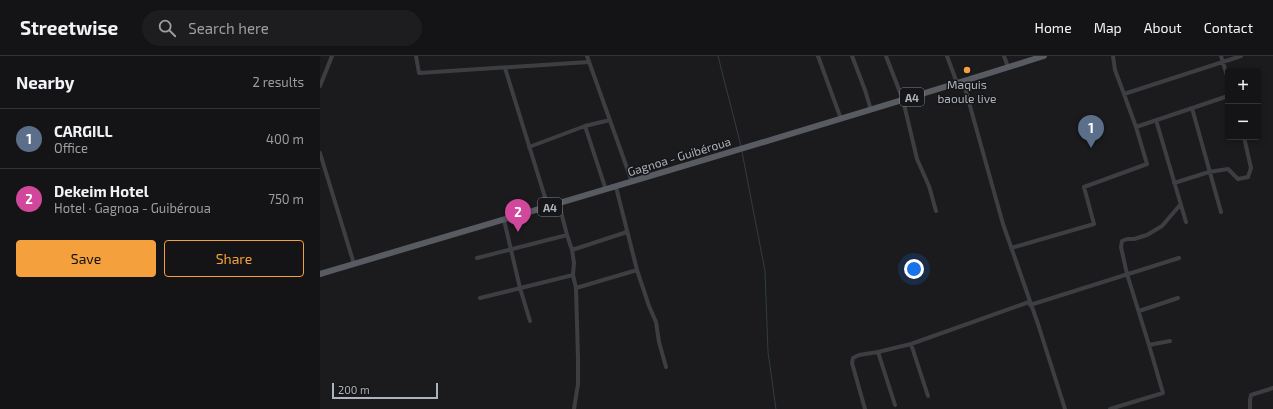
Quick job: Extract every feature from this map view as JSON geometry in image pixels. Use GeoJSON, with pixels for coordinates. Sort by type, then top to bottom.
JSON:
{"type":"FeatureCollection","features":[{"type":"Feature","properties":{"kind":"main road","name":"Gagnoa - Guibéroua"},"geometry":{"type":"LineString","coordinates":[[320,274],[616,187],[957,84],[1044,56]]}},
{"type":"Feature","properties":{"kind":"street"},"geometry":{"type":"LineString","coordinates":[[320,86],[332,56]]}},
{"type":"Feature","properties":{"kind":"street"},"geometry":{"type":"LineString","coordinates":[[416,56],[419,73],[589,62]]}},
{"type":"Feature","properties":{"kind":"street"},"geometry":{"type":"LineString","coordinates":[[587,56],[632,182]]}},
{"type":"Feature","properties":{"kind":"street"},"geometry":{"type":"LineString","coordinates":[[818,56],[841,119]]}},
{"type":"Feature","properties":{"kind":"street"},"geometry":{"type":"LineString","coordinates":[[852,56],[871,110]]}},
{"type":"Feature","properties":{"kind":"street"},"geometry":{"type":"LineString","coordinates":[[886,56],[903,100],[917,159],[929,186],[936,211]]}},
{"type":"Feature","properties":{"kind":"street"},"geometry":{"type":"LineString","coordinates":[[947,56],[957,84]]}},
{"type":"Feature","properties":{"kind":"street"},"geometry":{"type":"LineString","coordinates":[[1004,56],[1008,68]]}},
{"type":"Feature","properties":{"kind":"street"},"geometry":{"type":"LineString","coordinates":[[1011,248],[1094,224],[1084,187],[1147,164],[1136,127],[1115,70],[1113,56]]}},
{"type":"Feature","properties":{"kind":"street"},"geometry":{"type":"LineString","coordinates":[[1221,56],[1225,68]]}},
{"type":"Feature","properties":{"kind":"street"},"geometry":{"type":"LineString","coordinates":[[1124,94],[1241,56]]}},
{"type":"Feature","properties":{"kind":"street"},"geometry":{"type":"LineString","coordinates":[[505,68],[548,207]]}},
{"type":"Feature","properties":{"kind":"street"},"geometry":{"type":"LineString","coordinates":[[964,81],[1011,248],[1038,324],[1065,409]]}},
{"type":"Feature","properties":{"kind":"street"},"geometry":{"type":"LineString","coordinates":[[1136,127],[1225,97]]}},
{"type":"Feature","properties":{"kind":"street"},"geometry":{"type":"LineString","coordinates":[[1192,108],[1221,212]]}},
{"type":"Feature","properties":{"kind":"street"},"geometry":{"type":"LineString","coordinates":[[529,147],[585,126],[610,120]]}},
{"type":"Feature","properties":{"kind":"street"},"geometry":{"type":"LineString","coordinates":[[1156,120],[1186,222]]}},
{"type":"Feature","properties":{"kind":"street"},"geometry":{"type":"LineString","coordinates":[[585,126],[606,190]]}},
{"type":"Feature","properties":{"kind":"street"},"geometry":{"type":"LineString","coordinates":[[1174,184],[1210,172],[1228,169],[1238,178],[1248,177],[1251,168],[1245,140]]}},
{"type":"Feature","properties":{"kind":"street"},"geometry":{"type":"LineString","coordinates":[[320,155],[354,264]]}},
{"type":"Feature","properties":{"kind":"street"},"geometry":{"type":"LineString","coordinates":[[616,187],[638,270],[649,306],[656,322],[658,342],[666,367]]}},
{"type":"Feature","properties":{"kind":"street"},"geometry":{"type":"LineString","coordinates":[[559,204],[572,250],[574,263],[573,275],[576,288],[578,384],[574,409]]}},
{"type":"Feature","properties":{"kind":"street"},"geometry":{"type":"LineString","coordinates":[[1110,409],[1163,393],[1127,274],[1121,247],[1122,241],[1147,235],[1162,226],[1180,205]]}},
{"type":"Feature","properties":{"kind":"street"},"geometry":{"type":"LineString","coordinates":[[504,220],[510,250],[530,320]]}},
{"type":"Feature","properties":{"kind":"street"},"geometry":{"type":"LineString","coordinates":[[572,250],[627,232]]}},
{"type":"Feature","properties":{"kind":"street"},"geometry":{"type":"LineString","coordinates":[[477,258],[567,235]]}},
{"type":"Feature","properties":{"kind":"street"},"geometry":{"type":"LineString","coordinates":[[865,409],[852,363],[853,358],[859,355],[910,344],[1030,303],[1179,258]]}},
{"type":"Feature","properties":{"kind":"street"},"geometry":{"type":"LineString","coordinates":[[576,288],[638,270]]}},
{"type":"Feature","properties":{"kind":"street"},"geometry":{"type":"LineString","coordinates":[[480,298],[573,275]]}},
{"type":"Feature","properties":{"kind":"street"},"geometry":{"type":"LineString","coordinates":[[1139,311],[1178,298]]}},
{"type":"Feature","properties":{"kind":"street"},"geometry":{"type":"LineString","coordinates":[[1149,345],[1170,341]]}},
{"type":"Feature","properties":{"kind":"street"},"geometry":{"type":"LineString","coordinates":[[910,344],[928,396]]}},
{"type":"Feature","properties":{"kind":"street"},"geometry":{"type":"LineString","coordinates":[[878,352],[895,405]]}},
{"type":"Feature","properties":{"kind":"street"},"geometry":{"type":"LineString","coordinates":[[1250,409],[1251,395],[1273,388]]}},
{"type":"Feature","properties":{"kind":"waterway"},"geometry":{"type":"LineString","coordinates":[[718,56],[741,146]]}},
{"type":"Feature","properties":{"kind":"waterway"},"geometry":{"type":"LineString","coordinates":[[742,152],[765,271],[768,352],[776,409]]}},
{"type":"Feature","properties":{"kind":"place","name":"Maquis baoule live"},"geometry":{"type":"Point","coordinates":[967,70]}},
{"type":"Feature","properties":{"kind":"place","name":"CARGILL"},"geometry":{"type":"Point","coordinates":[1091,148]}},
{"type":"Feature","properties":{"kind":"place","name":"Dekeim Hotel"},"geometry":{"type":"Point","coordinates":[518,232]}}]}
